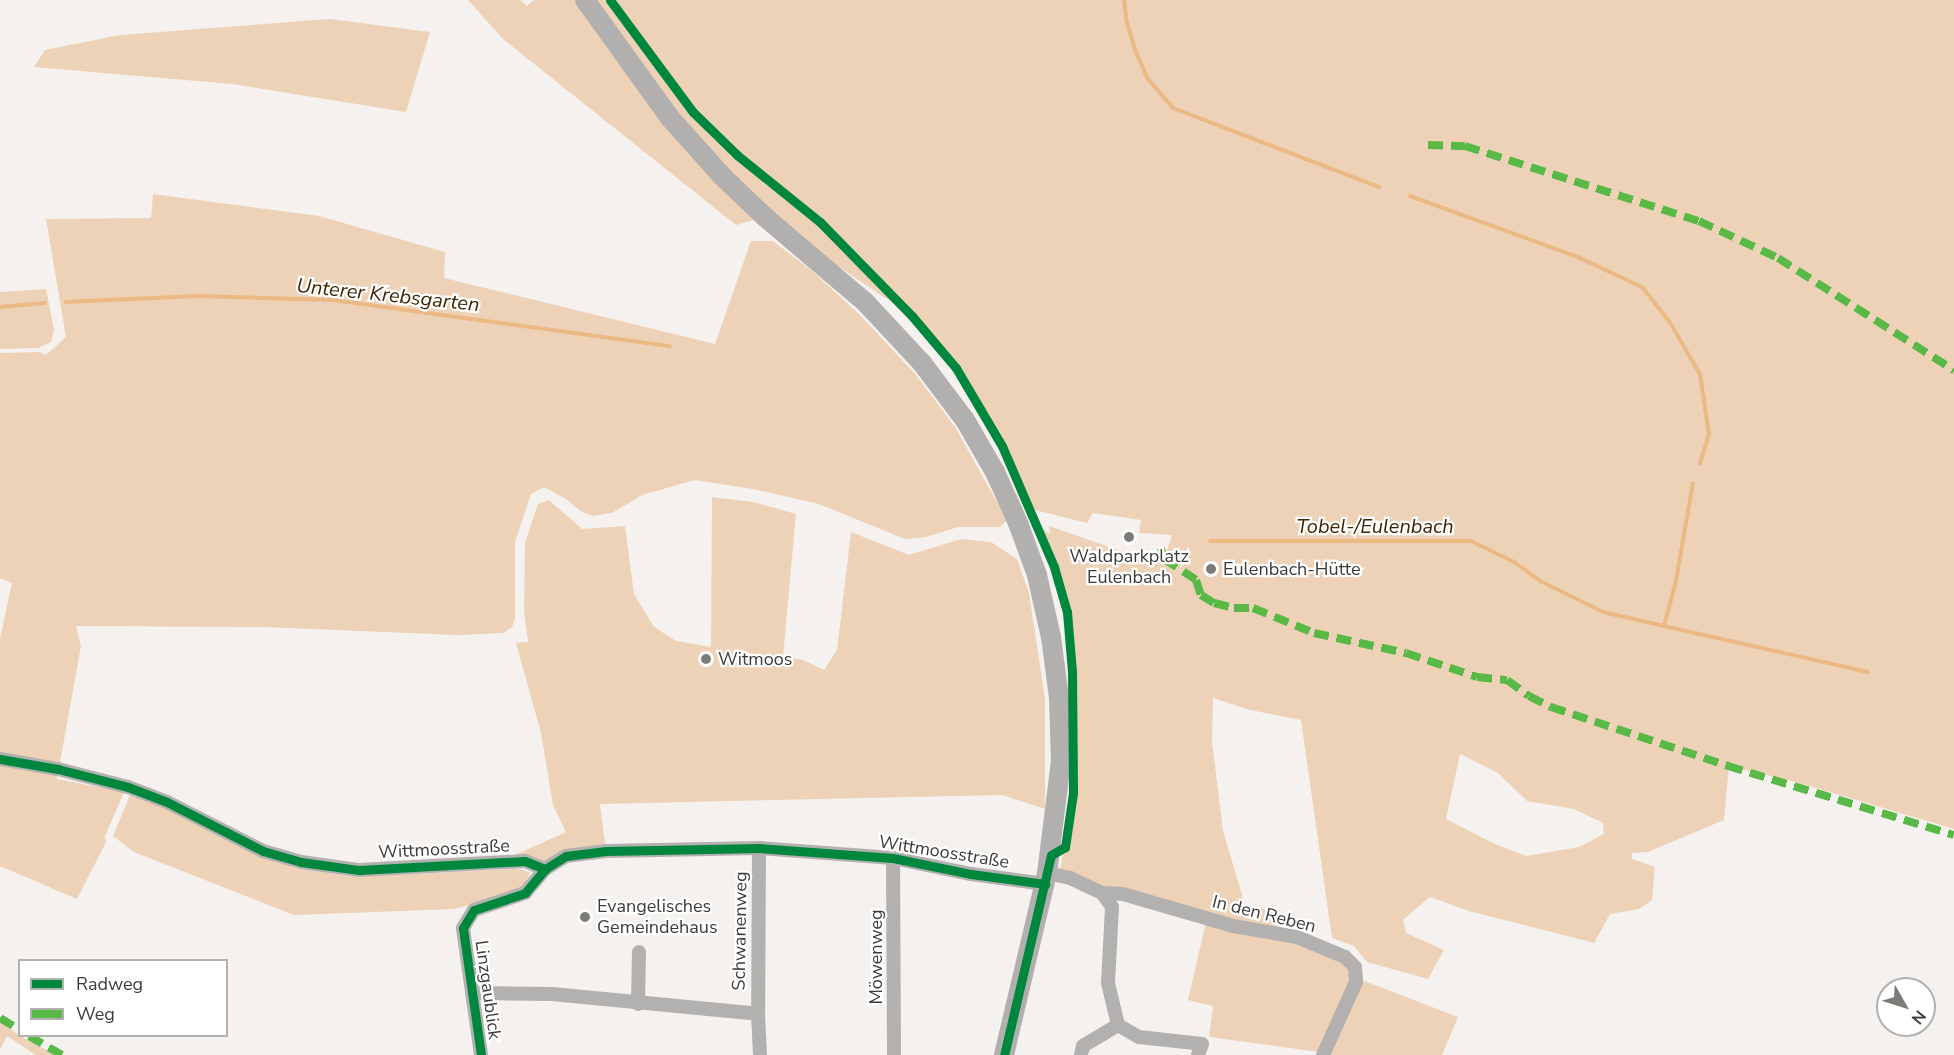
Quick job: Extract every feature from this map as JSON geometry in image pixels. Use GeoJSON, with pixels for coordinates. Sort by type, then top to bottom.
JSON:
{"type":"FeatureCollection","features":[{"type":"Feature","properties":{"kind":"main road"},"geometry":{"type":"LineString","coordinates":[[585,0],[670,118],[723,177],[765,217],[866,303],[922,363],[965,420],[995,472],[1018,523],[1037,575],[1052,647],[1059,698],[1061,761],[1048,871],[1004,1055]]}},
{"type":"Feature","properties":{"kind":"street","name":"Wittmoosstraße"},"geometry":{"type":"LineString","coordinates":[[0,759],[58,769],[128,787],[167,802],[263,851],[301,862],[359,870],[433,868],[525,861],[545,869],[566,856],[606,851],[759,848],[893,858],[971,874],[1048,871],[1070,878],[1103,894]]}},
{"type":"Feature","properties":{"kind":"street","name":"Schwanenweg"},"geometry":{"type":"LineString","coordinates":[[759,848],[758,1014],[760,1055]]}},
{"type":"Feature","properties":{"kind":"street","name":"Möwenweg"},"geometry":{"type":"LineString","coordinates":[[893,858],[894,1055]]}},
{"type":"Feature","properties":{"kind":"street","name":"Linzgaublick"},"geometry":{"type":"LineString","coordinates":[[481,1055],[463,928],[474,910],[525,893],[545,869]]}},
{"type":"Feature","properties":{"kind":"street"},"geometry":{"type":"LineString","coordinates":[[1103,894],[1112,907],[1108,983],[1118,1025],[1139,1037],[1202,1044],[1198,1055]]}},
{"type":"Feature","properties":{"kind":"street","name":"In den Reben"},"geometry":{"type":"LineString","coordinates":[[1103,894],[1124,894],[1233,926],[1297,937],[1345,957],[1355,967],[1356,982],[1323,1055]]}},
{"type":"Feature","properties":{"kind":"street"},"geometry":{"type":"LineString","coordinates":[[638,1004],[639,952]]}},
{"type":"Feature","properties":{"kind":"street","name":"Schwanenweg"},"geometry":{"type":"LineString","coordinates":[[472,993],[552,994],[758,1014]]}},
{"type":"Feature","properties":{"kind":"street"},"geometry":{"type":"LineString","coordinates":[[1081,1055],[1083,1046],[1118,1025]]}},
{"type":"Feature","properties":{"kind":"shaded area"},"geometry":{"type":"Polygon","coordinates":[[[468,0],[520,0],[527,6],[534,0],[1954,0],[1954,829],[1796,782],[1729,766],[1724,820],[1648,852],[1632,853],[1632,859],[1655,867],[1652,900],[1639,909],[1610,914],[1594,943],[1469,911],[1430,897],[1403,920],[1406,933],[1444,950],[1428,979],[1367,962],[1354,946],[1332,938],[1301,720],[1250,710],[1213,698],[1212,741],[1223,831],[1246,908],[1264,909],[1278,915],[1279,934],[1059,876],[1073,793],[1072,672],[1067,612],[1039,526],[1050,534],[1049,526],[1141,558],[1164,559],[1172,535],[1139,533],[1141,520],[1093,513],[1087,523],[1031,509],[982,409],[956,368],[912,316],[765,217],[736,225],[503,39],[468,0]],[[1460,754],[1446,819],[1495,844],[1526,856],[1579,847],[1604,834],[1603,823],[1574,809],[1527,801],[1498,773],[1460,754]]]}},
{"type":"Feature","properties":{"kind":"shaded area"},"geometry":{"type":"Polygon","coordinates":[[[330,19],[430,32],[406,112],[232,84],[34,67],[45,50],[120,35],[330,19]]]}},
{"type":"Feature","properties":{"kind":"shaded area"},"geometry":{"type":"Polygon","coordinates":[[[153,194],[319,216],[445,252],[444,278],[715,344],[751,241],[773,241],[812,271],[858,313],[916,375],[955,427],[1007,520],[1000,527],[958,527],[926,537],[905,539],[819,504],[753,489],[695,480],[642,495],[612,513],[593,516],[582,512],[566,499],[544,487],[531,494],[515,542],[515,619],[512,627],[504,633],[457,635],[263,627],[76,626],[81,646],[57,779],[124,792],[105,836],[106,842],[77,899],[0,866],[0,639],[12,583],[0,578],[0,353],[39,352],[46,355],[66,337],[46,219],[151,218],[153,194]]]}},
{"type":"Feature","properties":{"kind":"shaded area"},"geometry":{"type":"Polygon","coordinates":[[[46,289],[54,330],[51,342],[38,348],[0,349],[0,292],[46,289]]]}},
{"type":"Feature","properties":{"kind":"shaded area"},"geometry":{"type":"Polygon","coordinates":[[[712,497],[753,502],[796,514],[783,657],[803,660],[824,670],[837,650],[851,532],[909,555],[961,539],[991,542],[1017,559],[1029,593],[1045,699],[1045,809],[1002,795],[600,804],[606,851],[544,865],[535,858],[515,855],[566,832],[553,805],[541,733],[516,643],[528,642],[524,611],[525,543],[538,504],[549,500],[582,529],[625,526],[634,594],[654,627],[676,641],[711,647],[712,497]]]}},
{"type":"Feature","properties":{"kind":"shaded area"},"geometry":{"type":"Polygon","coordinates":[[[130,795],[163,806],[261,856],[299,869],[358,877],[516,869],[530,872],[523,889],[455,909],[294,915],[134,852],[113,836],[130,795]]]}},
{"type":"Feature","properties":{"kind":"shaded area"},"geometry":{"type":"Polygon","coordinates":[[[1206,922],[1301,943],[1347,966],[1352,977],[1319,1052],[1209,1037],[1213,1006],[1188,1000],[1206,922]]]}},
{"type":"Feature","properties":{"kind":"shaded area"},"geometry":{"type":"Polygon","coordinates":[[[1359,979],[1458,1017],[1442,1055],[1327,1055],[1359,979]]]}},
{"type":"Feature","properties":{"kind":"shaded area"},"geometry":{"type":"Polygon","coordinates":[[[0,1022],[18,1035],[18,1037],[56,1055],[36,1055],[7,1036],[0,1050],[0,1022]]]}},
{"type":"Feature","properties":{"kind":"waterway","name":"Tobel-/Eulenbach"},"geometry":{"type":"LineString","coordinates":[[1124,0],[1127,23],[1135,50],[1148,79],[1173,108],[1379,187]]}},
{"type":"Feature","properties":{"kind":"waterway","name":"Tobel-/Eulenbach"},"geometry":{"type":"LineString","coordinates":[[1410,196],[1580,258],[1642,287],[1669,321],[1700,374],[1709,434],[1700,464]]}},
{"type":"Feature","properties":{"kind":"waterway","name":"Unterer Krebsgarten"},"geometry":{"type":"LineString","coordinates":[[66,302],[198,296],[333,300],[670,346]]}},
{"type":"Feature","properties":{"kind":"waterway","name":"Unterer Krebsgarten"},"geometry":{"type":"LineString","coordinates":[[0,307],[45,303]]}},
{"type":"Feature","properties":{"kind":"waterway","name":"Tobel-/Eulenbach"},"geometry":{"type":"LineString","coordinates":[[1210,541],[1471,541],[1514,562],[1542,582],[1603,612],[1664,626],[1676,581],[1693,483]]}},
{"type":"Feature","properties":{"kind":"waterway"},"geometry":{"type":"LineString","coordinates":[[1664,626],[1868,672]]}},
{"type":"Feature","properties":{"kind":"marked path"},"geometry":{"type":"LineString","coordinates":[[1428,145],[1465,146],[1699,221],[1778,258],[1954,370]]}},
{"type":"Feature","properties":{"kind":"marked path"},"geometry":{"type":"LineString","coordinates":[[1161,548],[1164,559],[1196,580],[1201,595],[1214,603],[1234,608],[1253,608],[1314,633],[1406,653],[1477,677],[1507,680],[1529,696],[1551,707],[1728,766],[1954,835]]}},
{"type":"Feature","properties":{"kind":"marked path"},"geometry":{"type":"LineString","coordinates":[[0,1018],[18,1029]]}},
{"type":"Feature","properties":{"kind":"marked path"},"geometry":{"type":"LineString","coordinates":[[31,1037],[62,1055]]}},
{"type":"Feature","properties":{"kind":"cycle path"},"geometry":{"type":"LineString","coordinates":[[610,0],[693,112],[737,155],[820,222],[912,316],[956,368],[1002,446],[1054,567],[1067,612],[1072,672],[1073,793],[1065,847],[1051,855],[1004,1055]]}},
{"type":"Feature","properties":{"kind":"cycle path"},"geometry":{"type":"LineString","coordinates":[[0,759],[58,769],[128,787],[167,802],[263,851],[301,862],[359,870],[525,861],[545,869]]}},
{"type":"Feature","properties":{"kind":"cycle path"},"geometry":{"type":"LineString","coordinates":[[481,1055],[463,928],[474,910],[525,893],[545,869],[566,856],[606,851],[759,848],[893,858],[971,874],[1045,884]]}},
{"type":"Feature","properties":{"kind":"place","name":"Waldparkplatz Eulenbach"},"geometry":{"type":"Point","coordinates":[1129,537]}},
{"type":"Feature","properties":{"kind":"place","name":"Eulenbach-Hütte"},"geometry":{"type":"Point","coordinates":[1211,569]}},
{"type":"Feature","properties":{"kind":"place","name":"Witmoos"},"geometry":{"type":"Point","coordinates":[706,659]}},
{"type":"Feature","properties":{"kind":"place","name":"Evangelisches Gemeindehaus"},"geometry":{"type":"Point","coordinates":[585,917]}}]}
